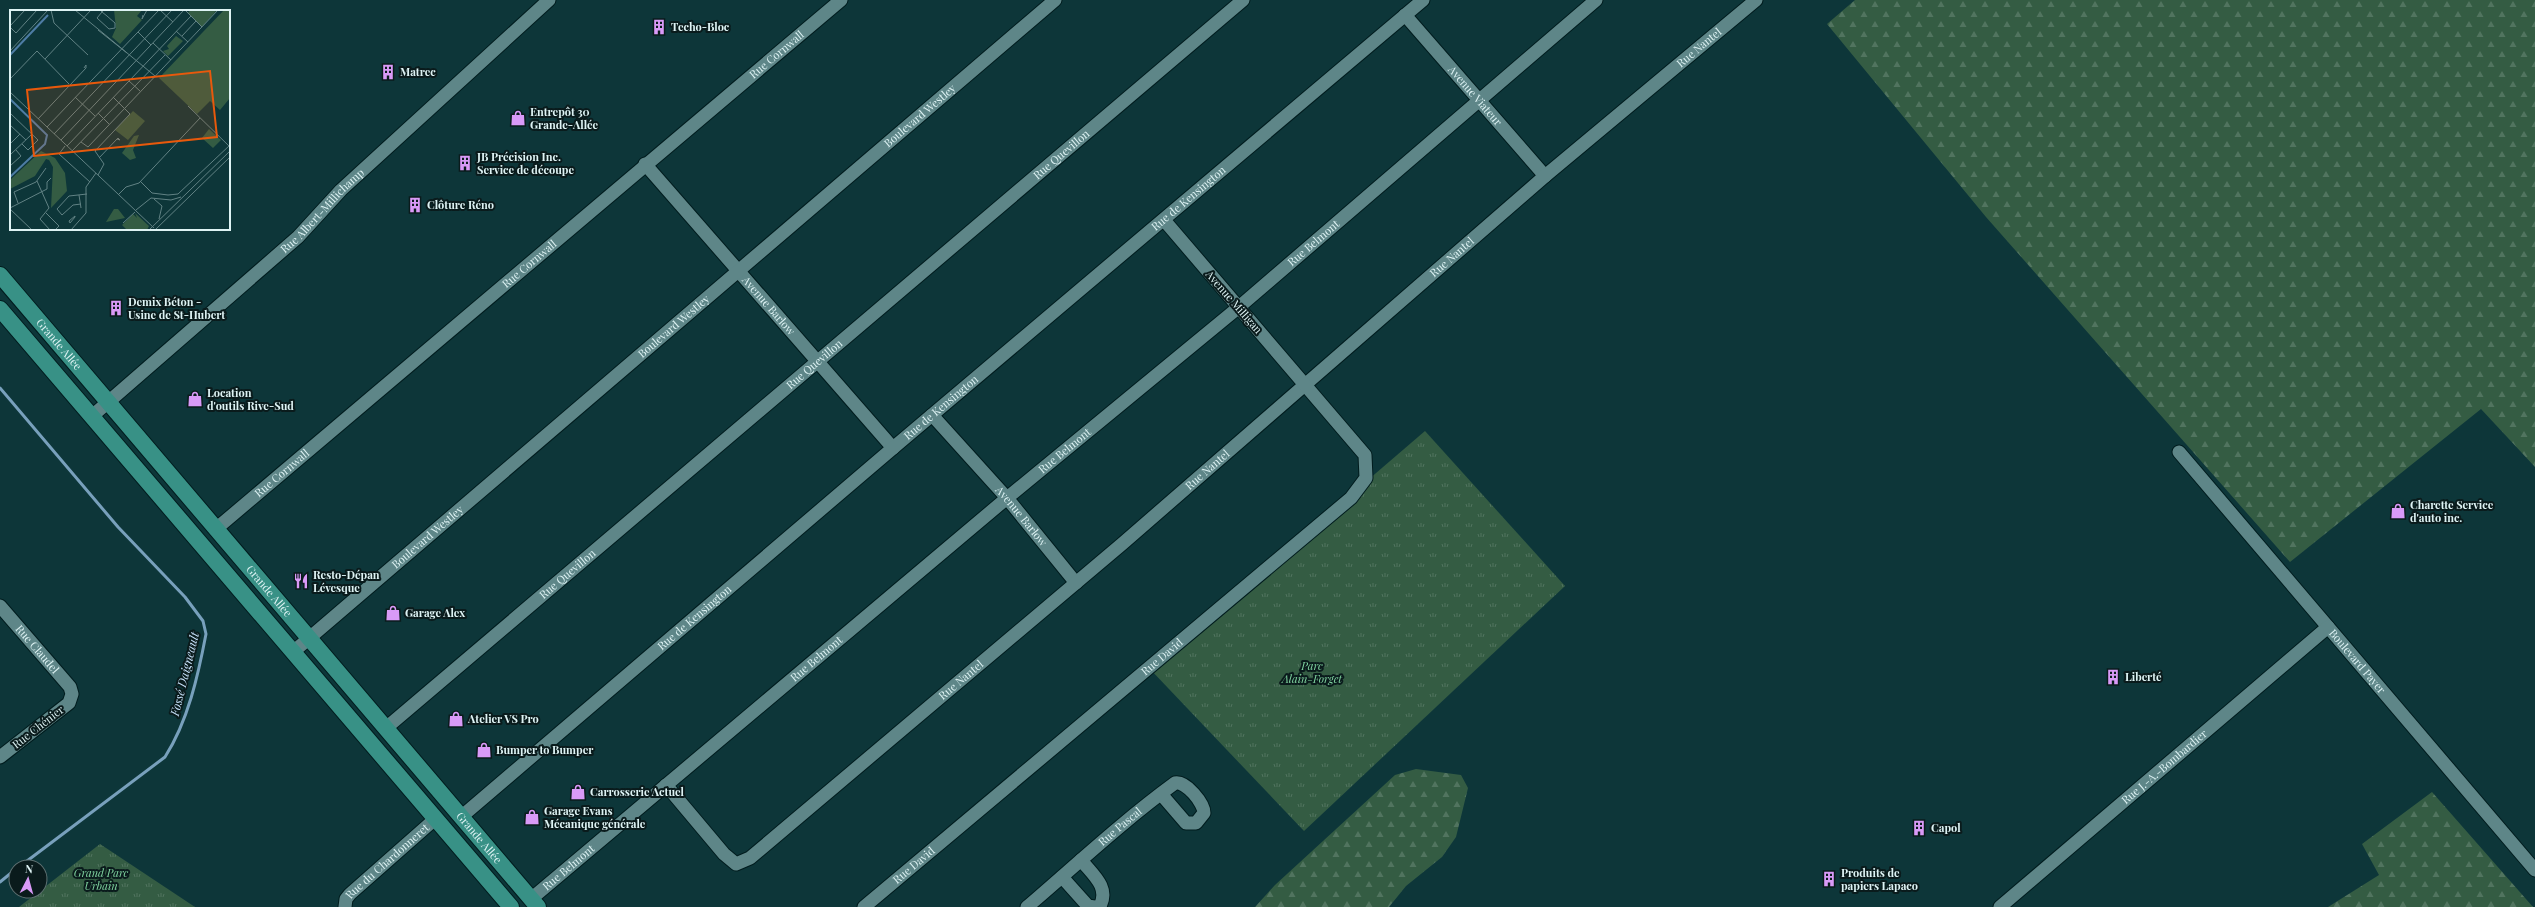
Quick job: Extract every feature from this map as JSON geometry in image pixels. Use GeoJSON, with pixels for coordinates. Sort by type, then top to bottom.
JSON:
{"type":"FeatureCollection","features":[{"type":"Feature","properties":{"kind":"main road","name":"Grande Allée"},"geometry":{"type":"LineString","coordinates":[[0,275],[109,401],[535,903]]}},
{"type":"Feature","properties":{"kind":"main road","name":"Grande Allée"},"geometry":{"type":"LineString","coordinates":[[0,310],[511,907]]}},
{"type":"Feature","properties":{"kind":"street","name":"Rue Albert-Millichamp"},"geometry":{"type":"LineString","coordinates":[[91,416],[298,237],[341,190],[549,0]]}},
{"type":"Feature","properties":{"kind":"street","name":"Rue Cornwall"},"geometry":{"type":"LineString","coordinates":[[217,528],[645,164],[841,0]]}},
{"type":"Feature","properties":{"kind":"street","name":"Boulevard Westley"},"geometry":{"type":"LineString","coordinates":[[293,652],[1055,0]]}},
{"type":"Feature","properties":{"kind":"street","name":"Rue Quevillon"},"geometry":{"type":"LineString","coordinates":[[386,728],[1243,0]]}},
{"type":"Feature","properties":{"kind":"street","name":"Rue de Kensington"},"geometry":{"type":"LineString","coordinates":[[461,817],[893,448],[1423,0]]}},
{"type":"Feature","properties":{"kind":"street","name":"Rue Belmont"},"geometry":{"type":"LineString","coordinates":[[535,903],[666,785],[1007,498],[1239,307],[1596,0]]}},
{"type":"Feature","properties":{"kind":"street","name":"Rue Nantel"},"geometry":{"type":"LineString","coordinates":[[666,785],[724,854],[736,864],[750,858],[1076,582],[1545,176],[1756,0]]}},
{"type":"Feature","properties":{"kind":"street","name":"Avenue Viateur"},"geometry":{"type":"LineString","coordinates":[[1406,15],[1545,176]]}},
{"type":"Feature","properties":{"kind":"street","name":"Avenue Barlow"},"geometry":{"type":"LineString","coordinates":[[645,164],[816,362],[893,448]]}},
{"type":"Feature","properties":{"kind":"street","name":"Avenue Milligan"},"geometry":{"type":"LineString","coordinates":[[1164,220],[1305,384]]}},
{"type":"Feature","properties":{"kind":"street","name":"Rue David"},"geometry":{"type":"LineString","coordinates":[[864,907],[1351,498],[1366,478],[1365,455],[1305,384]]}},
{"type":"Feature","properties":{"kind":"street","name":"Avenue Barlow"},"geometry":{"type":"LineString","coordinates":[[932,415],[1007,498],[1076,582]]}},
{"type":"Feature","properties":{"kind":"street","name":"Boulevard Payer"},"geometry":{"type":"LineString","coordinates":[[2179,452],[2535,870]]}},
{"type":"Feature","properties":{"kind":"street","name":"Rue Claudel"},"geometry":{"type":"LineString","coordinates":[[0,606],[70,687],[72,694]]}},
{"type":"Feature","properties":{"kind":"street","name":"Rue J.-A.-Bombardier"},"geometry":{"type":"LineString","coordinates":[[2000,907],[2328,627]]}},
{"type":"Feature","properties":{"kind":"street","name":"Rue Chénier"},"geometry":{"type":"LineString","coordinates":[[0,757],[68,703],[72,694]]}},
{"type":"Feature","properties":{"kind":"street","name":"Rue Pascal"},"geometry":{"type":"LineString","coordinates":[[1027,907],[1161,794]]}},
{"type":"Feature","properties":{"kind":"street","name":"Rue du Chardonneret"},"geometry":{"type":"LineString","coordinates":[[345,907],[346,899],[350,894],[435,819]]}},
{"type":"Feature","properties":{"kind":"street"},"geometry":{"type":"LineString","coordinates":[[1062,877],[1088,906],[1100,906],[1103,900],[1101,884],[1081,860]]}},
{"type":"Feature","properties":{"kind":"green space"},"geometry":{"type":"Polygon","coordinates":[[[1855,0],[2535,0],[2535,467],[2481,409],[2290,562],[1986,217],[1827,24],[1855,0]]]}},
{"type":"Feature","properties":{"kind":"green space","name":"Parc Alain-Forget"},"geometry":{"type":"Polygon","coordinates":[[[1425,431],[1565,586],[1304,831],[1149,668],[1425,431]]]}},
{"type":"Feature","properties":{"kind":"green space"},"geometry":{"type":"Polygon","coordinates":[[[1416,769],[1461,775],[1468,788],[1456,837],[1442,857],[1406,886],[1389,907],[1255,907],[1275,885],[1395,775],[1416,769]]]}},
{"type":"Feature","properties":{"kind":"green space"},"geometry":{"type":"Polygon","coordinates":[[[2432,792],[2533,907],[2328,907],[2379,875],[2362,844],[2432,792]]]}},
{"type":"Feature","properties":{"kind":"green space","name":"Grand Parc Urbain"},"geometry":{"type":"Polygon","coordinates":[[[100,844],[195,907],[19,907],[29,899],[48,899],[48,884],[100,844]]]}},
{"type":"Feature","properties":{"kind":"waterway","name":"Fossé Daigneault"},"geometry":{"type":"LineString","coordinates":[[0,388],[118,527],[185,597],[203,621],[206,634],[196,682],[191,698],[180,728],[165,757],[30,859]]}},
{"type":"Feature","properties":{"kind":"waterway","name":"Fossé Daigneault"},"geometry":{"type":"LineString","coordinates":[[0,882],[8,876]]}},
{"type":"Feature","properties":{"kind":"place","name":"Techo-Bloc"},"geometry":{"type":"Point","coordinates":[659,27]}},
{"type":"Feature","properties":{"kind":"place","name":"Matrec"},"geometry":{"type":"Point","coordinates":[388,72]}},
{"type":"Feature","properties":{"kind":"place","name":"Entrepôt 30 Grande-Allée"},"geometry":{"type":"Point","coordinates":[518,118]}},
{"type":"Feature","properties":{"kind":"place","name":"JB Précision Inc. Service de découpe"},"geometry":{"type":"Point","coordinates":[465,163]}},
{"type":"Feature","properties":{"kind":"place","name":"Clôture Réno"},"geometry":{"type":"Point","coordinates":[415,205]}},
{"type":"Feature","properties":{"kind":"place","name":"Demix Béton - Usine de St-Hubert"},"geometry":{"type":"Point","coordinates":[116,308]}},
{"type":"Feature","properties":{"kind":"place","name":"Location d'outils Rive-Sud"},"geometry":{"type":"Point","coordinates":[195,399]}},
{"type":"Feature","properties":{"kind":"place","name":"Charette Service d'auto inc."},"geometry":{"type":"Point","coordinates":[2398,511]}},
{"type":"Feature","properties":{"kind":"place","name":"Resto-Dépan Lévesque"},"geometry":{"type":"Point","coordinates":[301,581]}},
{"type":"Feature","properties":{"kind":"place","name":"Garage Alex"},"geometry":{"type":"Point","coordinates":[393,613]}},
{"type":"Feature","properties":{"kind":"place","name":"Liberté"},"geometry":{"type":"Point","coordinates":[2113,677]}},
{"type":"Feature","properties":{"kind":"place","name":"Atelier VS Pro"},"geometry":{"type":"Point","coordinates":[456,719]}},
{"type":"Feature","properties":{"kind":"place","name":"Bumper to Bumper"},"geometry":{"type":"Point","coordinates":[484,750]}},
{"type":"Feature","properties":{"kind":"place","name":"Carrosserie Actuel"},"geometry":{"type":"Point","coordinates":[578,792]}},
{"type":"Feature","properties":{"kind":"place","name":"Garage Evans Mécanique générale"},"geometry":{"type":"Point","coordinates":[532,817]}},
{"type":"Feature","properties":{"kind":"place","name":"Capol"},"geometry":{"type":"Point","coordinates":[1919,828]}},
{"type":"Feature","properties":{"kind":"place","name":"Produits de papiers Lapaco"},"geometry":{"type":"Point","coordinates":[1829,879]}}]}
